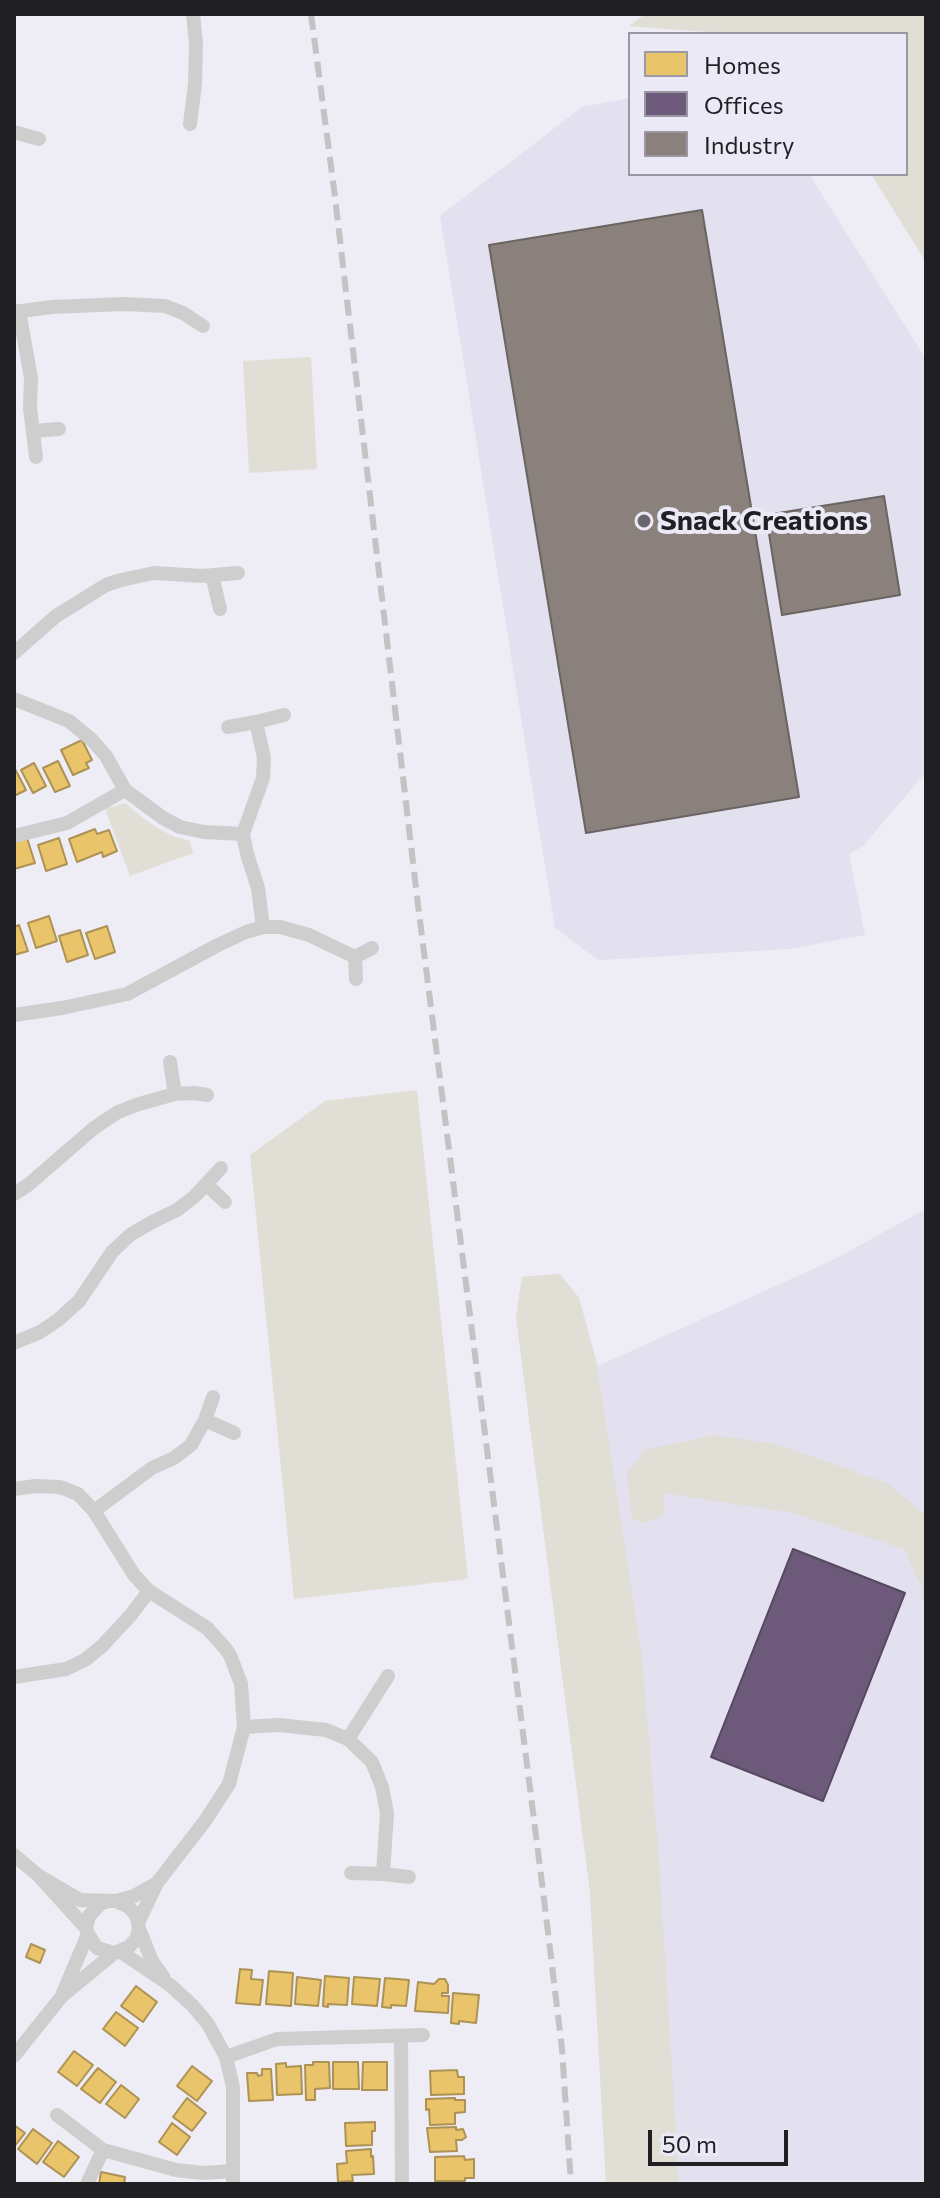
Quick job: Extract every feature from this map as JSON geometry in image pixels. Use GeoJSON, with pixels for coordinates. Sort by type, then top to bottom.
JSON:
{"type":"FeatureCollection","features":[{"type":"Feature","properties":{"kind":"street"},"geometry":{"type":"LineString","coordinates":[[190,124],[195,84],[193,14]]}},
{"type":"Feature","properties":{"kind":"street"},"geometry":{"type":"LineString","coordinates":[[14,132],[39,139]]}},
{"type":"Feature","properties":{"kind":"street"},"geometry":{"type":"LineString","coordinates":[[36,457],[30,408],[31,378],[16,312],[66,306],[165,306],[203,326]]}},
{"type":"Feature","properties":{"kind":"street"},"geometry":{"type":"LineString","coordinates":[[33,431],[59,429]]}},
{"type":"Feature","properties":{"kind":"street"},"geometry":{"type":"LineString","coordinates":[[14,653],[56,616],[106,585],[154,573],[238,573]]}},
{"type":"Feature","properties":{"kind":"street"},"geometry":{"type":"LineString","coordinates":[[212,575],[220,609]]}},
{"type":"Feature","properties":{"kind":"street"},"geometry":{"type":"LineString","coordinates":[[14,699],[69,721],[106,756],[125,790],[149,809],[180,827],[243,834]]}},
{"type":"Feature","properties":{"kind":"street"},"geometry":{"type":"LineString","coordinates":[[228,727],[284,715]]}},
{"type":"Feature","properties":{"kind":"street"},"geometry":{"type":"LineString","coordinates":[[256,722],[264,758],[263,778],[243,834],[258,888],[263,927]]}},
{"type":"Feature","properties":{"kind":"street"},"geometry":{"type":"LineString","coordinates":[[14,836],[67,823],[125,790]]}},
{"type":"Feature","properties":{"kind":"street"},"geometry":{"type":"LineString","coordinates":[[14,1015],[127,994],[218,945],[263,927],[280,927],[309,935],[355,957]]}},
{"type":"Feature","properties":{"kind":"street"},"geometry":{"type":"LineString","coordinates":[[355,957],[372,948]]}},
{"type":"Feature","properties":{"kind":"street"},"geometry":{"type":"LineString","coordinates":[[355,957],[356,979]]}},
{"type":"Feature","properties":{"kind":"street"},"geometry":{"type":"LineString","coordinates":[[170,1062],[175,1094]]}},
{"type":"Feature","properties":{"kind":"street"},"geometry":{"type":"LineString","coordinates":[[14,1194],[118,1112],[175,1094],[207,1095]]}},
{"type":"Feature","properties":{"kind":"street"},"geometry":{"type":"LineString","coordinates":[[14,1343],[58,1320],[79,1301],[112,1252],[130,1235],[177,1210],[221,1168]]}},
{"type":"Feature","properties":{"kind":"street"},"geometry":{"type":"LineString","coordinates":[[206,1184],[225,1202]]}},
{"type":"Feature","properties":{"kind":"street"},"geometry":{"type":"LineString","coordinates":[[94,1511],[152,1468],[174,1458],[191,1445],[213,1397]]}},
{"type":"Feature","properties":{"kind":"street"},"geometry":{"type":"LineString","coordinates":[[205,1420],[234,1433]]}},
{"type":"Feature","properties":{"kind":"street"},"geometry":{"type":"LineString","coordinates":[[14,1489],[60,1487],[78,1494],[94,1511],[134,1575],[149,1591],[207,1628],[230,1655],[241,1684],[244,1727],[229,1784],[157,1883],[138,1926],[152,1961],[170,1985],[200,2013],[226,2057],[233,2087],[233,2178],[176,2170],[103,2150],[57,2115]]}},
{"type":"Feature","properties":{"kind":"street"},"geometry":{"type":"LineString","coordinates":[[14,1677],[66,1669],[85,1660],[130,1616],[149,1591]]}},
{"type":"Feature","properties":{"kind":"street"},"geometry":{"type":"LineString","coordinates":[[348,1739],[388,1676]]}},
{"type":"Feature","properties":{"kind":"street"},"geometry":{"type":"LineString","coordinates":[[244,1727],[279,1725],[326,1730],[348,1739],[372,1762],[382,1787],[387,1813],[383,1874]]}},
{"type":"Feature","properties":{"kind":"street"},"geometry":{"type":"LineString","coordinates":[[14,1855],[39,1876],[87,1931],[97,1948],[117,1952],[170,1985]]}},
{"type":"Feature","properties":{"kind":"street"},"geometry":{"type":"LineString","coordinates":[[351,1873],[409,1877]]}},
{"type":"Feature","properties":{"kind":"street"},"geometry":{"type":"LineString","coordinates":[[14,2056],[62,1996],[117,1952],[129,1947],[136,1939],[138,1926],[137,1917],[129,1907],[112,1901],[80,1900],[39,1876]]}},
{"type":"Feature","properties":{"kind":"street"},"geometry":{"type":"LineString","coordinates":[[62,1996],[87,1931],[89,1916],[100,1904],[134,1896],[157,1883]]}},
{"type":"Feature","properties":{"kind":"street"},"geometry":{"type":"LineString","coordinates":[[226,2057],[277,2039],[423,2035]]}},
{"type":"Feature","properties":{"kind":"street"},"geometry":{"type":"LineString","coordinates":[[401,2036],[402,2184]]}},
{"type":"Feature","properties":{"kind":"street"},"geometry":{"type":"LineString","coordinates":[[87,2184],[103,2150]]}},
{"type":"Feature","properties":{"kind":"shaded area"},"geometry":{"type":"Polygon","coordinates":[[[645,14],[926,14],[926,262],[872,176],[908,176],[908,32],[706,32],[629,26],[645,14]]]}},
{"type":"Feature","properties":{"kind":"shaded area"},"geometry":{"type":"Polygon","coordinates":[[[628,98],[628,176],[810,176],[926,359],[926,772],[863,846],[849,854],[865,935],[788,949],[598,960],[555,928],[440,216],[582,107],[628,98]]]}},
{"type":"Feature","properties":{"kind":"shaded area"},"geometry":{"type":"Polygon","coordinates":[[[311,357],[317,469],[249,473],[243,361],[311,357]]]}},
{"type":"Feature","properties":{"kind":"shaded area"},"geometry":{"type":"Polygon","coordinates":[[[125,803],[157,828],[190,841],[193,853],[130,876],[105,809],[125,803]]]}},
{"type":"Feature","properties":{"kind":"shaded area"},"geometry":{"type":"Polygon","coordinates":[[[417,1090],[468,1579],[294,1599],[250,1155],[325,1101],[417,1090]]]}},
{"type":"Feature","properties":{"kind":"shaded area"},"geometry":{"type":"Polygon","coordinates":[[[926,1209],[926,2184],[606,2184],[590,1892],[516,1317],[522,1277],[560,1274],[579,1298],[598,1366],[831,1261],[926,1209]]]}},
{"type":"Feature","properties":{"kind":"shaded area"},"geometry":{"type":"Polygon","coordinates":[[[560,1274],[579,1298],[597,1366],[642,1657],[659,1860],[679,2184],[606,2184],[590,1892],[516,1317],[522,1277],[560,1274]]]}},
{"type":"Feature","properties":{"kind":"shaded area"},"geometry":{"type":"Polygon","coordinates":[[[714,1435],[776,1444],[887,1483],[926,1515],[926,1612],[920,1583],[904,1549],[793,1513],[663,1493],[665,1514],[646,1523],[632,1519],[627,1474],[645,1450],[714,1435]]]}},
{"type":"Feature","properties":{"kind":"building: Homes"},"geometry":{"type":"Polygon","coordinates":[[[82,740],[92,760],[86,763],[89,768],[73,775],[61,750],[82,740]]]}},
{"type":"Feature","properties":{"kind":"building: Homes"},"geometry":{"type":"Polygon","coordinates":[[[58,761],[70,786],[55,792],[43,768],[58,761]]]}},
{"type":"Feature","properties":{"kind":"building: Homes"},"geometry":{"type":"Polygon","coordinates":[[[34,763],[46,786],[33,793],[21,770],[34,763]]]}},
{"type":"Feature","properties":{"kind":"building: Homes"},"geometry":{"type":"Polygon","coordinates":[[[14,767],[26,790],[14,796],[14,767]]]}},
{"type":"Feature","properties":{"kind":"building: Homes"},"geometry":{"type":"Polygon","coordinates":[[[95,829],[97,834],[109,830],[117,851],[103,857],[102,852],[77,862],[69,839],[95,829]]]}},
{"type":"Feature","properties":{"kind":"building: Homes"},"geometry":{"type":"Polygon","coordinates":[[[27,838],[35,863],[14,869],[14,842],[27,838]]]}},
{"type":"Feature","properties":{"kind":"building: Homes"},"geometry":{"type":"Polygon","coordinates":[[[59,838],[67,864],[46,871],[38,845],[59,838]]]}},
{"type":"Feature","properties":{"kind":"building: Homes"},"geometry":{"type":"Polygon","coordinates":[[[49,916],[57,941],[36,948],[28,923],[49,916]]]}},
{"type":"Feature","properties":{"kind":"building: Homes"},"geometry":{"type":"Polygon","coordinates":[[[19,925],[28,951],[14,955],[14,927],[19,925]]]}},
{"type":"Feature","properties":{"kind":"building: Homes"},"geometry":{"type":"Polygon","coordinates":[[[107,926],[115,952],[95,959],[86,933],[107,926]]]}},
{"type":"Feature","properties":{"kind":"building: Homes"},"geometry":{"type":"Polygon","coordinates":[[[80,930],[88,955],[67,962],[59,936],[80,930]]]}},
{"type":"Feature","properties":{"kind":"building: Homes"},"geometry":{"type":"Polygon","coordinates":[[[31,1944],[45,1950],[40,1963],[26,1957],[31,1944]]]}},
{"type":"Feature","properties":{"kind":"building: Homes"},"geometry":{"type":"Polygon","coordinates":[[[240,1969],[252,1970],[251,1979],[263,1980],[260,2005],[236,2003],[240,1969]]]}},
{"type":"Feature","properties":{"kind":"building: Homes"},"geometry":{"type":"Polygon","coordinates":[[[269,1971],[293,1973],[291,2006],[266,2004],[269,1971]]]}},
{"type":"Feature","properties":{"kind":"building: Homes"},"geometry":{"type":"Polygon","coordinates":[[[325,1976],[349,1978],[347,2005],[323,2006],[325,1976]]]}},
{"type":"Feature","properties":{"kind":"building: Homes"},"geometry":{"type":"Polygon","coordinates":[[[297,1977],[321,1980],[318,2006],[295,2004],[297,1977]]]}},
{"type":"Feature","properties":{"kind":"building: Homes"},"geometry":{"type":"Polygon","coordinates":[[[354,1977],[380,1979],[377,2006],[352,2004],[354,1977]]]}},
{"type":"Feature","properties":{"kind":"building: Homes"},"geometry":{"type":"Polygon","coordinates":[[[385,1978],[409,1980],[406,2006],[382,2007],[385,1978]]]}},
{"type":"Feature","properties":{"kind":"building: Homes"},"geometry":{"type":"Polygon","coordinates":[[[439,1979],[445,1979],[448,1985],[448,1993],[442,1993],[442,1996],[449,1996],[448,2013],[415,2011],[418,1982],[434,1984],[439,1979]]]}},
{"type":"Feature","properties":{"kind":"building: Homes"},"geometry":{"type":"Polygon","coordinates":[[[136,1986],[157,2002],[143,2022],[121,2006],[136,1986]]]}},
{"type":"Feature","properties":{"kind":"building: Homes"},"geometry":{"type":"Polygon","coordinates":[[[453,1993],[479,1995],[476,2023],[451,2023],[453,1993]]]}},
{"type":"Feature","properties":{"kind":"building: Homes"},"geometry":{"type":"Polygon","coordinates":[[[116,2012],[138,2028],[125,2046],[103,2029],[116,2012]]]}},
{"type":"Feature","properties":{"kind":"building: Homes"},"geometry":{"type":"Polygon","coordinates":[[[74,2051],[93,2065],[77,2086],[58,2072],[74,2051]]]}},
{"type":"Feature","properties":{"kind":"building: Homes"},"geometry":{"type":"Polygon","coordinates":[[[313,2062],[329,2062],[330,2088],[315,2089],[315,2100],[306,2100],[305,2065],[313,2065],[313,2062]]]}},
{"type":"Feature","properties":{"kind":"building: Homes"},"geometry":{"type":"Polygon","coordinates":[[[333,2062],[358,2062],[359,2089],[333,2089],[333,2062]]]}},
{"type":"Feature","properties":{"kind":"building: Homes"},"geometry":{"type":"Polygon","coordinates":[[[363,2062],[387,2062],[387,2090],[362,2090],[363,2062]]]}},
{"type":"Feature","properties":{"kind":"building: Homes"},"geometry":{"type":"Polygon","coordinates":[[[286,2063],[286,2067],[301,2066],[302,2094],[277,2095],[276,2064],[286,2063]]]}},
{"type":"Feature","properties":{"kind":"building: Homes"},"geometry":{"type":"Polygon","coordinates":[[[192,2066],[212,2081],[197,2101],[177,2086],[192,2066]]]}},
{"type":"Feature","properties":{"kind":"building: Homes"},"geometry":{"type":"Polygon","coordinates":[[[98,2068],[116,2082],[100,2103],[81,2089],[98,2068]]]}},
{"type":"Feature","properties":{"kind":"building: Homes"},"geometry":{"type":"Polygon","coordinates":[[[262,2069],[271,2069],[273,2100],[249,2101],[247,2073],[262,2075],[262,2069]]]}},
{"type":"Feature","properties":{"kind":"building: Homes"},"geometry":{"type":"Polygon","coordinates":[[[457,2070],[458,2077],[464,2077],[464,2094],[431,2095],[430,2071],[457,2070]]]}},
{"type":"Feature","properties":{"kind":"building: Homes"},"geometry":{"type":"Polygon","coordinates":[[[121,2085],[139,2099],[125,2118],[106,2104],[121,2085]]]}},
{"type":"Feature","properties":{"kind":"building: Homes"},"geometry":{"type":"Polygon","coordinates":[[[187,2098],[206,2113],[192,2131],[173,2117],[187,2098]]]}},
{"type":"Feature","properties":{"kind":"building: Homes"},"geometry":{"type":"Polygon","coordinates":[[[426,2099],[465,2100],[465,2112],[455,2113],[455,2124],[430,2125],[426,2099]]]}},
{"type":"Feature","properties":{"kind":"building: Homes"},"geometry":{"type":"Polygon","coordinates":[[[375,2122],[372,2145],[346,2146],[345,2123],[375,2122]]]}},
{"type":"Feature","properties":{"kind":"building: Homes"},"geometry":{"type":"Polygon","coordinates":[[[172,2123],[190,2137],[177,2155],[159,2142],[172,2123]]]}},
{"type":"Feature","properties":{"kind":"building: Homes"},"geometry":{"type":"Polygon","coordinates":[[[14,2125],[25,2133],[14,2147],[14,2125]]]}},
{"type":"Feature","properties":{"kind":"building: Homes"},"geometry":{"type":"Polygon","coordinates":[[[456,2127],[456,2130],[463,2129],[466,2137],[456,2140],[457,2151],[430,2152],[427,2128],[456,2127]]]}},
{"type":"Feature","properties":{"kind":"building: Homes"},"geometry":{"type":"Polygon","coordinates":[[[33,2129],[52,2143],[37,2164],[18,2149],[33,2129]]]}},
{"type":"Feature","properties":{"kind":"building: Homes"},"geometry":{"type":"Polygon","coordinates":[[[58,2141],[79,2157],[64,2177],[43,2162],[58,2141]]]}},
{"type":"Feature","properties":{"kind":"building: Homes"},"geometry":{"type":"Polygon","coordinates":[[[371,2149],[374,2174],[352,2175],[353,2181],[338,2182],[337,2164],[347,2163],[346,2151],[371,2149]]]}},
{"type":"Feature","properties":{"kind":"building: Homes"},"geometry":{"type":"Polygon","coordinates":[[[464,2156],[465,2160],[474,2159],[474,2178],[435,2181],[435,2157],[464,2156]]]}},
{"type":"Feature","properties":{"kind":"building: Homes"},"geometry":{"type":"Polygon","coordinates":[[[101,2172],[125,2177],[124,2184],[99,2184],[101,2172]]]}},
{"type":"Feature","properties":{"kind":"building: Offices"},"geometry":{"type":"Polygon","coordinates":[[[793,1549],[905,1593],[823,1801],[711,1757],[793,1549]]]}},
{"type":"Feature","properties":{"kind":"building: Industry","name":"Snack Creations"},"geometry":{"type":"Polygon","coordinates":[[[702,210],[799,797],[586,833],[489,245],[702,210]]]}},
{"type":"Feature","properties":{"kind":"building: Industry"},"geometry":{"type":"Polygon","coordinates":[[[884,496],[900,595],[782,615],[766,515],[884,496]]]}},
{"type":"Feature","properties":{"kind":"railway"},"geometry":{"type":"LineString","coordinates":[[311,14],[418,905],[562,2049],[571,2184]]}},
{"type":"Feature","properties":{"kind":"place","name":"Snack Creations"},"geometry":{"type":"Point","coordinates":[644,521]}}]}
